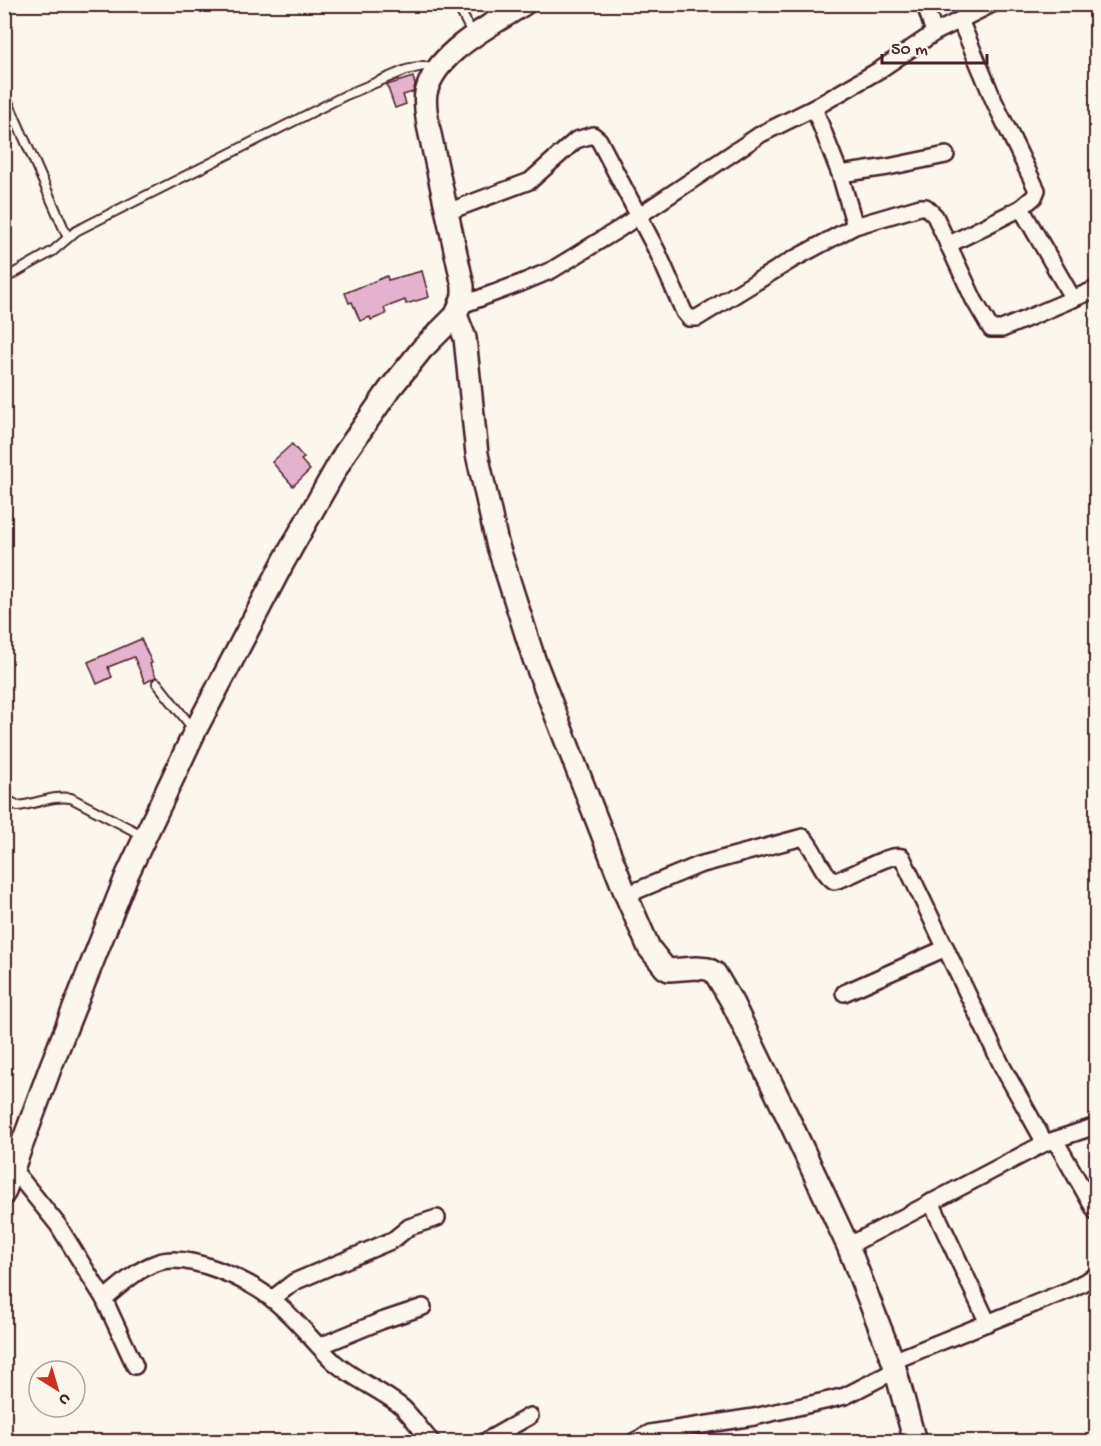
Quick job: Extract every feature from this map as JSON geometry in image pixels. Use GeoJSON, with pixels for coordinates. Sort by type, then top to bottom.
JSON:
{"type":"FeatureCollection","features":[{"type":"Feature","properties":{"kind":"main road"},"geometry":{"type":"LineString","coordinates":[[4,1192],[127,875],[195,731],[284,561],[345,453],[389,390],[458,311],[463,296],[463,286],[425,105],[426,92],[437,70],[451,53],[524,4]]}},
{"type":"Feature","properties":{"kind":"main road"},"geometry":{"type":"LineString","coordinates":[[458,311],[465,338],[477,454],[497,543],[534,659],[626,895],[649,948],[665,968],[669,970],[708,969],[715,973],[732,1002],[848,1246],[895,1365],[915,1442]]}},
{"type":"Feature","properties":{"kind":"street"},"geometry":{"type":"LineString","coordinates":[[925,4],[934,33]]}},
{"type":"Feature","properties":{"kind":"street"},"geometry":{"type":"LineString","coordinates":[[458,311],[552,270],[761,134],[814,108],[881,69],[934,33],[992,4]]}},
{"type":"Feature","properties":{"kind":"street"},"geometry":{"type":"LineString","coordinates":[[948,245],[1021,208],[1037,190],[994,101],[960,20]]}},
{"type":"Feature","properties":{"kind":"street"},"geometry":{"type":"LineString","coordinates":[[814,108],[840,174],[855,226]]}},
{"type":"Feature","properties":{"kind":"street"},"geometry":{"type":"LineString","coordinates":[[447,212],[530,181],[576,140],[593,135],[599,140],[658,253],[688,318],[697,318],[790,261],[855,226],[914,208],[926,207],[935,216],[974,300],[991,329],[1002,329],[1096,289]]}},
{"type":"Feature","properties":{"kind":"street"},"geometry":{"type":"LineString","coordinates":[[840,174],[946,155]]}},
{"type":"Feature","properties":{"kind":"street"},"geometry":{"type":"LineString","coordinates":[[1021,208],[1073,299]]}},
{"type":"Feature","properties":{"kind":"street"},"geometry":{"type":"LineString","coordinates":[[626,895],[699,866],[803,837],[810,844],[827,876],[834,881],[846,879],[891,856],[902,857],[1003,1068],[1050,1142],[1094,1203]]}},
{"type":"Feature","properties":{"kind":"street"},"geometry":{"type":"LineString","coordinates":[[844,993],[946,948]]}},
{"type":"Feature","properties":{"kind":"street"},"geometry":{"type":"LineString","coordinates":[[848,1246],[1050,1142],[1096,1126]]}},
{"type":"Feature","properties":{"kind":"street"},"geometry":{"type":"LineString","coordinates":[[12,1168],[58,1225],[104,1299],[135,1366]]}},
{"type":"Feature","properties":{"kind":"street"},"geometry":{"type":"LineString","coordinates":[[932,1202],[988,1323]]}},
{"type":"Feature","properties":{"kind":"street"},"geometry":{"type":"LineString","coordinates":[[272,1299],[294,1282],[393,1240],[409,1227],[437,1218]]}},
{"type":"Feature","properties":{"kind":"street"},"geometry":{"type":"LineString","coordinates":[[104,1299],[134,1274],[153,1263],[182,1260],[203,1264],[223,1272],[272,1299],[346,1372],[402,1407],[432,1442]]}},
{"type":"Feature","properties":{"kind":"street"},"geometry":{"type":"LineString","coordinates":[[633,1442],[650,1433],[754,1417],[845,1396],[895,1365],[1096,1276]]}},
{"type":"Feature","properties":{"kind":"street"},"geometry":{"type":"LineString","coordinates":[[320,1346],[423,1307]]}},
{"type":"Feature","properties":{"kind":"street"},"geometry":{"type":"LineString","coordinates":[[484,1442],[531,1416]]}},
{"type":"Feature","properties":{"kind":"lane"},"geometry":{"type":"LineString","coordinates":[[457,4],[474,37]]}},
{"type":"Feature","properties":{"kind":"lane"},"geometry":{"type":"LineString","coordinates":[[4,279],[53,251],[76,231],[346,94],[406,70],[423,66],[437,70]]}},
{"type":"Feature","properties":{"kind":"lane"},"geometry":{"type":"LineString","coordinates":[[9,104],[68,238]]}},
{"type":"Feature","properties":{"kind":"lane"},"geometry":{"type":"LineString","coordinates":[[157,683],[195,731]]}},
{"type":"Feature","properties":{"kind":"lane"},"geometry":{"type":"LineString","coordinates":[[4,798],[18,806],[50,798],[71,798],[145,837]]}},
{"type":"Feature","properties":{"kind":"building"},"geometry":{"type":"Polygon","coordinates":[[[413,77],[415,85],[413,92],[403,95],[406,104],[395,108],[387,85],[413,77]]]}},
{"type":"Feature","properties":{"kind":"building"},"geometry":{"type":"Polygon","coordinates":[[[422,271],[429,297],[406,304],[405,300],[384,308],[386,314],[371,320],[370,317],[360,321],[352,302],[349,303],[345,293],[387,276],[388,280],[422,271]]]}},
{"type":"Feature","properties":{"kind":"building"},"geometry":{"type":"Polygon","coordinates":[[[292,444],[304,458],[301,460],[310,470],[293,486],[272,462],[292,444]]]}},
{"type":"Feature","properties":{"kind":"building"},"geometry":{"type":"Polygon","coordinates":[[[141,639],[156,677],[145,683],[134,657],[108,667],[112,677],[97,684],[88,662],[141,639]]]}}]}
